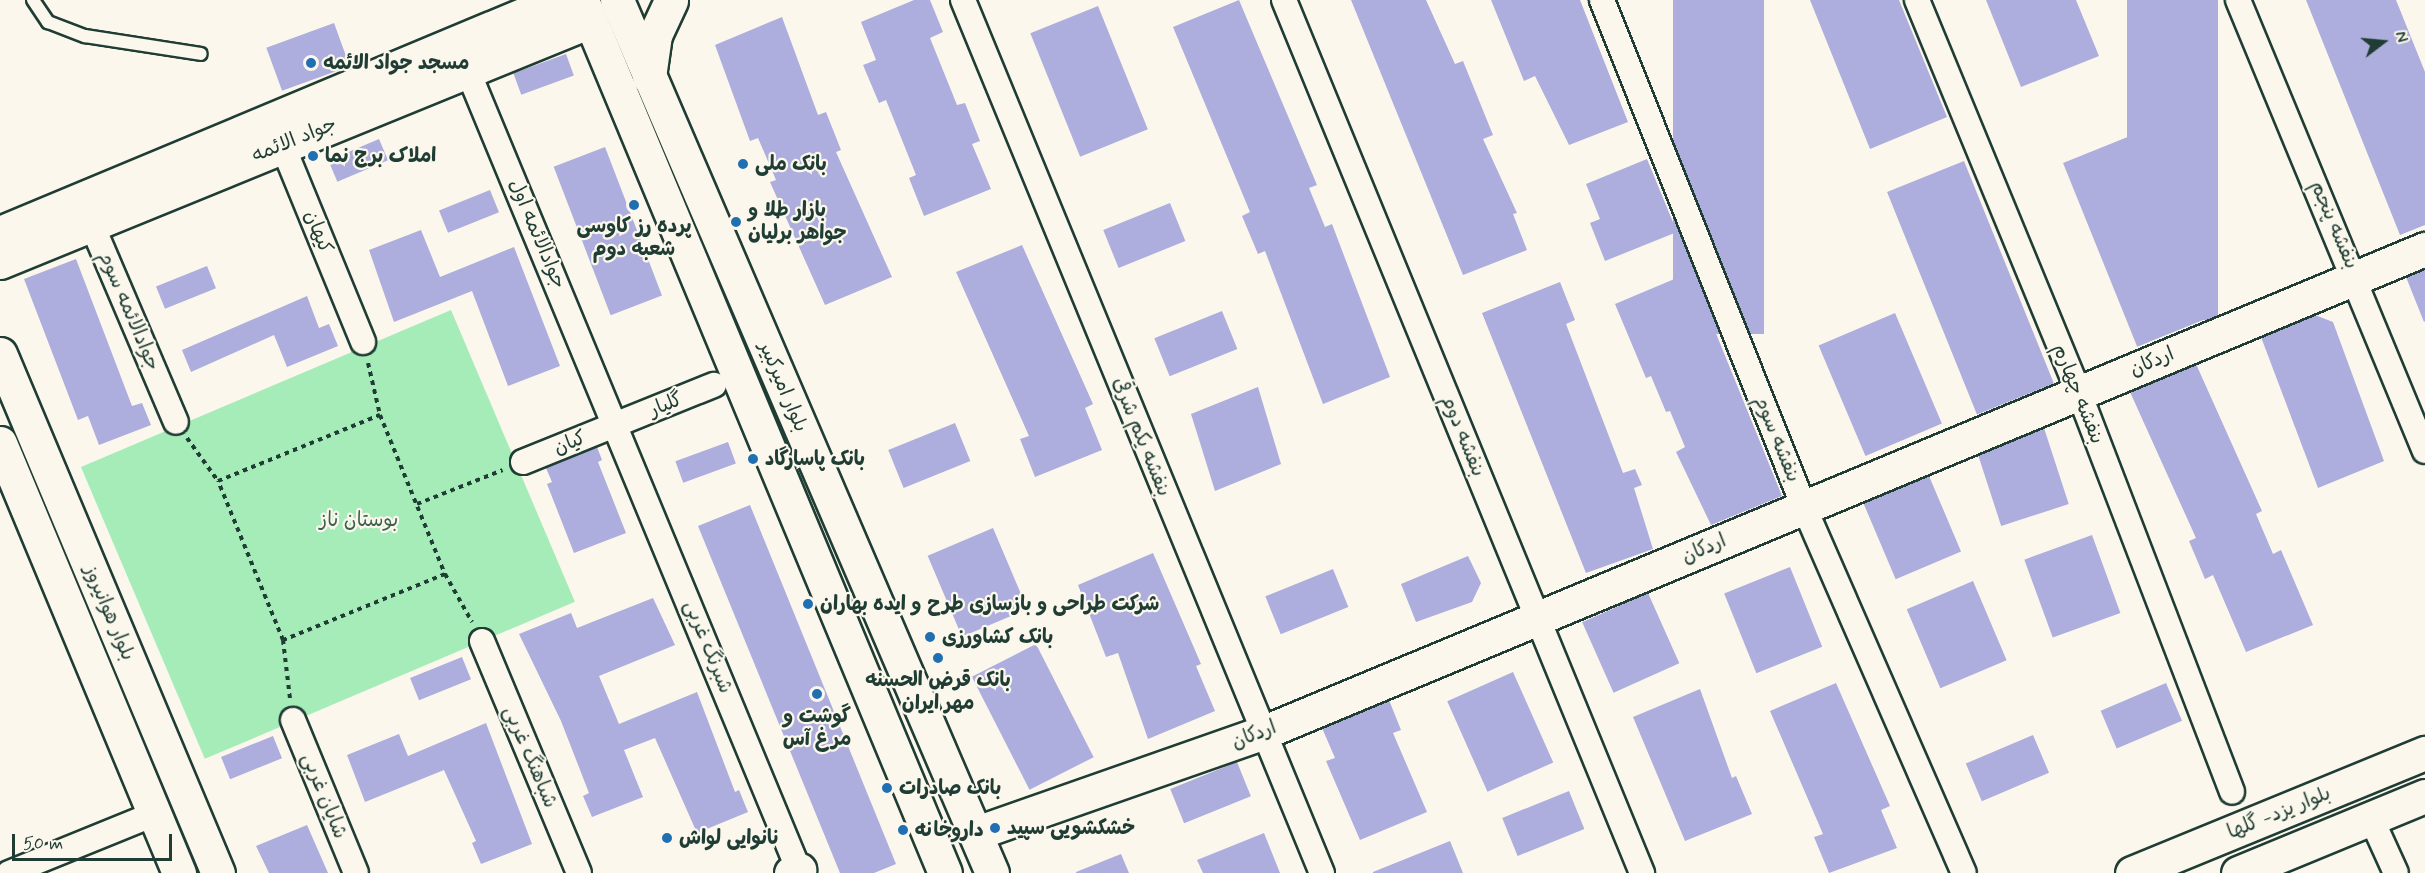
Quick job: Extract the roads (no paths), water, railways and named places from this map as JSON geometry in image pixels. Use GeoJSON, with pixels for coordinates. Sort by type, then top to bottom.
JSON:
{"type":"FeatureCollection","features":[{"type":"Feature","properties":{"kind":"main road","name":"جواد الائمه"},"geometry":{"type":"LineString","coordinates":[[462,57],[558,0]]}},
{"type":"Feature","properties":{"kind":"main road","name":"بلوار امیرکبیر"},"geometry":{"type":"LineString","coordinates":[[617,0],[992,873]]}},
{"type":"Feature","properties":{"kind":"main road"},"geometry":{"type":"LineString","coordinates":[[649,77],[655,35],[671,0]]}},
{"type":"Feature","properties":{"kind":"main road","name":"جواد الائمه"},"geometry":{"type":"LineString","coordinates":[[0,262],[86,212],[462,57],[586,11]]}},
{"type":"Feature","properties":{"kind":"main road","name":"بلوار امیرکبیر"},"geometry":{"type":"LineString","coordinates":[[586,11],[945,873]]}},
{"type":"Feature","properties":{"kind":"main road","name":"جواد الائمه"},"geometry":{"type":"LineString","coordinates":[[0,233],[86,212]]}},
{"type":"Feature","properties":{"kind":"main road","name":"اردکان"},"geometry":{"type":"LineString","coordinates":[[976,833],[1262,733],[2425,249]]}},
{"type":"Feature","properties":{"kind":"main road","name":"بلوار هوانیروز"},"geometry":{"type":"LineString","coordinates":[[0,354],[218,873]]}},
{"type":"Feature","properties":{"kind":"main road","name":"بلوار هوانیروز"},"geometry":{"type":"LineString","coordinates":[[0,444],[178,873]]}},
{"type":"Feature","properties":{"kind":"main road","name":"بلوار یزد- گلها"},"geometry":{"type":"LineString","coordinates":[[2132,873],[2425,753]]}},
{"type":"Feature","properties":{"kind":"main road","name":"بلوار یزد- گلها"},"geometry":{"type":"LineString","coordinates":[[2238,873],[2425,796]]}},
{"type":"Feature","properties":{"kind":"street","name":"بنفشه یکم شرقی"},"geometry":{"type":"LineString","coordinates":[[963,0],[1262,733],[1322,873]]}},
{"type":"Feature","properties":{"kind":"street","name":"بنفشه دوم"},"geometry":{"type":"LineString","coordinates":[[1284,0],[1642,873]]}},
{"type":"Feature","properties":{"kind":"street","name":"بنفشه سوم"},"geometry":{"type":"LineString","coordinates":[[1602,0],[1804,507],[1964,873]]}},
{"type":"Feature","properties":{"kind":"street","name":"بنفشه چهارم"},"geometry":{"type":"LineString","coordinates":[[1917,0],[2079,393],[2232,792]]}},
{"type":"Feature","properties":{"kind":"street","name":"بنفشه پنجم"},"geometry":{"type":"LineString","coordinates":[[2238,0],[2356,278],[2425,451]]}},
{"type":"Feature","properties":{"kind":"street","name":"جوادالائمه اول"},"geometry":{"type":"LineString","coordinates":[[462,57],[617,424]]}},
{"type":"Feature","properties":{"kind":"street","name":"کیهان"},"geometry":{"type":"LineString","coordinates":[[277,133],[363,342]]}},
{"type":"Feature","properties":{"kind":"street","name":"جوادالائمه سوم"},"geometry":{"type":"LineString","coordinates":[[86,212],[176,422]]}},
{"type":"Feature","properties":{"kind":"street","name":"گلیار"},"geometry":{"type":"LineString","coordinates":[[617,424],[714,386]]}},
{"type":"Feature","properties":{"kind":"street","name":"کیان"},"geometry":{"type":"LineString","coordinates":[[523,462],[617,424]]}},
{"type":"Feature","properties":{"kind":"street","name":"شبرنگ غربی"},"geometry":{"type":"LineString","coordinates":[[617,424],[796,872]]}},
{"type":"Feature","properties":{"kind":"street","name":"شباهنگ غربی"},"geometry":{"type":"LineString","coordinates":[[482,641],[579,873]]}},
{"type":"Feature","properties":{"kind":"street","name":"شایان غربی"},"geometry":{"type":"LineString","coordinates":[[293,720],[356,873]]}},
{"type":"Feature","properties":{"kind":"street"},"geometry":{"type":"LineString","coordinates":[[9,873],[154,814]]}},
{"type":"Feature","properties":{"kind":"street"},"geometry":{"type":"LineString","coordinates":[[2371,818],[2396,873]]}},
{"type":"Feature","properties":{"kind":"lane"},"geometry":{"type":"LineString","coordinates":[[33,0],[48,22],[85,36],[201,54]]}},
{"type":"Feature","properties":{"kind":"place","name":"مسجد جواد الائمه"},"geometry":{"type":"Point","coordinates":[311,63]}},
{"type":"Feature","properties":{"kind":"place","name":"املاک برج نما"},"geometry":{"type":"Point","coordinates":[313,156]}},
{"type":"Feature","properties":{"kind":"place","name":"بانک ملی"},"geometry":{"type":"Point","coordinates":[743,164]}},
{"type":"Feature","properties":{"kind":"place","name":"پرده رز کاوسی شعبه دوم"},"geometry":{"type":"Point","coordinates":[634,205]}},
{"type":"Feature","properties":{"kind":"place","name":"بازار طلا و جواهر برلیان"},"geometry":{"type":"Point","coordinates":[736,222]}},
{"type":"Feature","properties":{"kind":"place","name":"بانک پاسارگاد"},"geometry":{"type":"Point","coordinates":[753,459]}},
{"type":"Feature","properties":{"kind":"place","name":"شرکت طراحی و بازسازی طرح و ایده بهاران"},"geometry":{"type":"Point","coordinates":[808,604]}},
{"type":"Feature","properties":{"kind":"place","name":"بانک کشاورزی"},"geometry":{"type":"Point","coordinates":[930,637]}},
{"type":"Feature","properties":{"kind":"place","name":"بانک قرض الحسنه مهر ایران"},"geometry":{"type":"Point","coordinates":[938,658]}},
{"type":"Feature","properties":{"kind":"place","name":"گوشت و مرغ آس"},"geometry":{"type":"Point","coordinates":[817,694]}},
{"type":"Feature","properties":{"kind":"place","name":"بانک صادرات"},"geometry":{"type":"Point","coordinates":[887,788]}},
{"type":"Feature","properties":{"kind":"place","name":"خشکشویی سپید"},"geometry":{"type":"Point","coordinates":[995,828]}},
{"type":"Feature","properties":{"kind":"place","name":"داروخانه"},"geometry":{"type":"Point","coordinates":[903,830]}},
{"type":"Feature","properties":{"kind":"place","name":"نانوایی لواش"},"geometry":{"type":"Point","coordinates":[667,838]}},
{"type":"Feature","properties":{"kind":"park label","name":"بوستان ناز"},"geometry":{"type":"Point","coordinates":[359,520]}}]}
